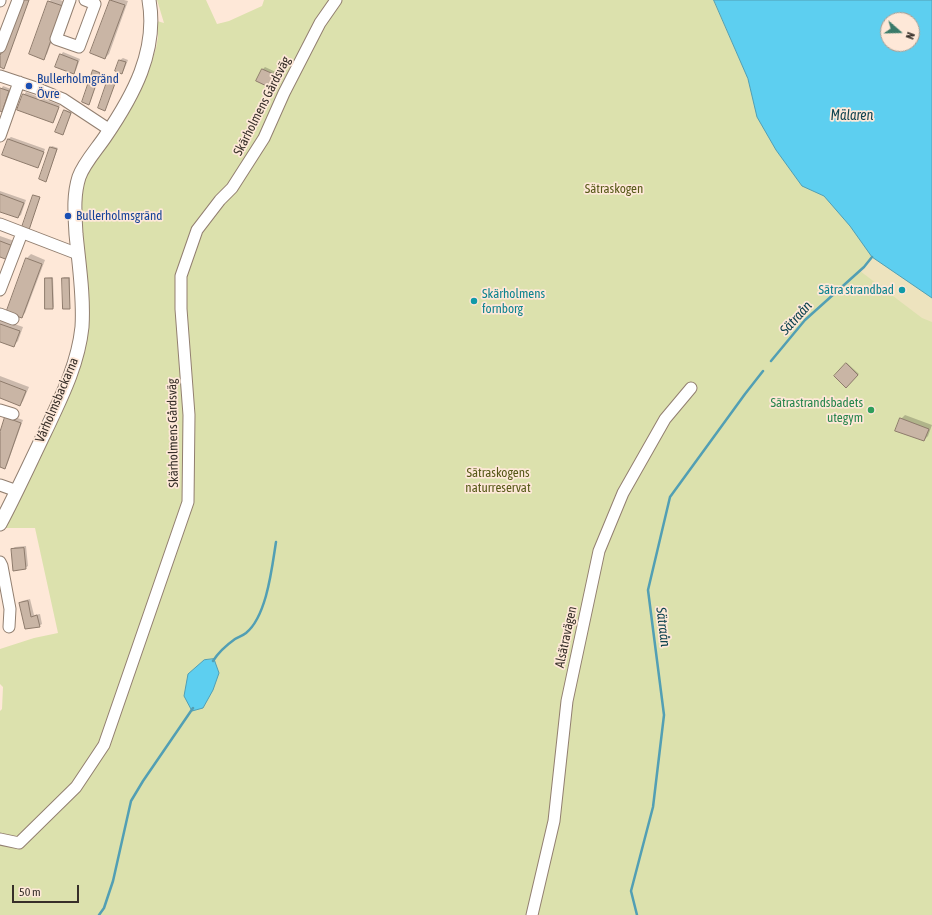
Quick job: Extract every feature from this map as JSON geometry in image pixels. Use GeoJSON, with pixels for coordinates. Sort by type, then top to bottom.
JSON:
{"type":"FeatureCollection","features":[{"type":"Feature","properties":{"kind":"street"},"geometry":{"type":"LineString","coordinates":[[0,47],[18,0]]}},
{"type":"Feature","properties":{"kind":"street"},"geometry":{"type":"LineString","coordinates":[[70,0],[56,39],[79,47],[95,4],[84,0]]}},
{"type":"Feature","properties":{"kind":"street","name":"Vårholmsbackarna"},"geometry":{"type":"LineString","coordinates":[[0,524],[66,386],[79,346],[83,310],[74,208],[76,191],[80,176],[132,94],[147,54],[151,38],[152,24],[149,0]]}},
{"type":"Feature","properties":{"kind":"street","name":"Skärholmens Gårdsväg"},"geometry":{"type":"LineString","coordinates":[[0,839],[19,843],[76,787],[104,745],[188,502],[189,415],[181,309],[181,276],[197,230],[220,200],[232,188],[264,138],[284,93],[320,23],[336,0]]}},
{"type":"Feature","properties":{"kind":"street"},"geometry":{"type":"LineString","coordinates":[[0,76],[63,99],[110,130]]}},
{"type":"Feature","properties":{"kind":"street"},"geometry":{"type":"LineString","coordinates":[[0,136],[19,82]]}},
{"type":"Feature","properties":{"kind":"street"},"geometry":{"type":"LineString","coordinates":[[0,224],[78,254]]}},
{"type":"Feature","properties":{"kind":"street"},"geometry":{"type":"LineString","coordinates":[[0,290],[4,270],[22,233]]}},
{"type":"Feature","properties":{"kind":"street"},"geometry":{"type":"LineString","coordinates":[[0,314],[13,319]]}},
{"type":"Feature","properties":{"kind":"street","name":"Alsätravägen"},"geometry":{"type":"LineString","coordinates":[[532,915],[554,821],[567,701],[599,551],[623,493],[665,419],[691,388]]}},
{"type":"Feature","properties":{"kind":"street"},"geometry":{"type":"LineString","coordinates":[[0,410],[13,414]]}},
{"type":"Feature","properties":{"kind":"street"},"geometry":{"type":"LineString","coordinates":[[0,485],[17,491]]}},
{"type":"Feature","properties":{"kind":"street"},"geometry":{"type":"LineString","coordinates":[[0,562],[10,609],[9,628]]}},
{"type":"Feature","properties":{"kind":"green space","name":"Sätraskogen"},"geometry":{"type":"Polygon","coordinates":[[[157,0],[206,0],[217,24],[229,21],[262,6],[264,0],[932,0],[932,915],[0,915],[0,711],[2,709],[3,687],[0,684],[0,649],[34,638],[58,633],[35,528],[5,528],[83,348],[80,221],[83,183],[89,169],[118,129],[137,98],[156,48],[158,37],[157,21],[164,23],[157,0]]]}},
{"type":"Feature","properties":{"kind":"sand","name":"Sätra strandbad"},"geometry":{"type":"Polygon","coordinates":[[[872,257],[932,298],[932,322],[922,318],[860,271],[872,257]]]}},
{"type":"Feature","properties":{"kind":"water","name":"Mälaren"},"geometry":{"type":"Polygon","coordinates":[[[714,0],[932,0],[932,298],[872,257],[850,226],[824,196],[802,186],[776,150],[757,117],[748,79],[714,0]]]}},
{"type":"Feature","properties":{"kind":"water"},"geometry":{"type":"Polygon","coordinates":[[[214,659],[219,673],[213,690],[203,708],[192,711],[184,696],[188,674],[204,660],[214,659]]]}},
{"type":"Feature","properties":{"kind":"building"},"geometry":{"type":"Polygon","coordinates":[[[20,0],[29,0],[4,69],[0,67],[0,56],[20,0]]]}},
{"type":"Feature","properties":{"kind":"building"},"geometry":{"type":"Polygon","coordinates":[[[110,0],[125,5],[105,59],[90,53],[110,0]]]}},
{"type":"Feature","properties":{"kind":"building"},"geometry":{"type":"Polygon","coordinates":[[[48,1],[63,6],[44,60],[29,54],[48,1]]]}},
{"type":"Feature","properties":{"kind":"building"},"geometry":{"type":"Polygon","coordinates":[[[60,54],[78,61],[74,74],[55,67],[60,54]]]}},
{"type":"Feature","properties":{"kind":"building"},"geometry":{"type":"Polygon","coordinates":[[[119,60],[126,62],[122,74],[115,71],[119,60]]]}},
{"type":"Feature","properties":{"kind":"building"},"geometry":{"type":"Polygon","coordinates":[[[262,69],[278,76],[273,89],[256,81],[262,69]]]}},
{"type":"Feature","properties":{"kind":"building"},"geometry":{"type":"Polygon","coordinates":[[[93,70],[100,73],[89,105],[82,102],[93,70]]]}},
{"type":"Feature","properties":{"kind":"building"},"geometry":{"type":"Polygon","coordinates":[[[109,76],[117,78],[105,111],[98,108],[109,76]]]}},
{"type":"Feature","properties":{"kind":"building"},"geometry":{"type":"Polygon","coordinates":[[[0,88],[9,91],[2,112],[0,111],[0,88]]]}},
{"type":"Feature","properties":{"kind":"building"},"geometry":{"type":"Polygon","coordinates":[[[23,94],[59,107],[53,123],[17,110],[23,94]]]}},
{"type":"Feature","properties":{"kind":"building"},"geometry":{"type":"Polygon","coordinates":[[[64,110],[71,113],[63,135],[55,132],[64,110]]]}},
{"type":"Feature","properties":{"kind":"building"},"geometry":{"type":"Polygon","coordinates":[[[8,139],[44,152],[38,168],[2,155],[8,139]]]}},
{"type":"Feature","properties":{"kind":"building"},"geometry":{"type":"Polygon","coordinates":[[[50,147],[57,149],[46,182],[39,179],[50,147]]]}},
{"type":"Feature","properties":{"kind":"building"},"geometry":{"type":"Polygon","coordinates":[[[0,194],[24,203],[18,218],[0,212],[0,194]]]}},
{"type":"Feature","properties":{"kind":"building"},"geometry":{"type":"Polygon","coordinates":[[[33,195],[40,197],[29,230],[22,227],[33,195]]]}},
{"type":"Feature","properties":{"kind":"building"},"geometry":{"type":"Polygon","coordinates":[[[0,241],[13,246],[8,260],[0,257],[0,241]]]}},
{"type":"Feature","properties":{"kind":"building"},"geometry":{"type":"Polygon","coordinates":[[[26,258],[42,264],[22,318],[6,313],[26,258]]]}},
{"type":"Feature","properties":{"kind":"building"},"geometry":{"type":"Polygon","coordinates":[[[45,278],[52,278],[53,309],[45,309],[45,278]]]}},
{"type":"Feature","properties":{"kind":"building"},"geometry":{"type":"Polygon","coordinates":[[[62,278],[69,278],[70,309],[63,309],[62,278]]]}},
{"type":"Feature","properties":{"kind":"building"},"geometry":{"type":"Polygon","coordinates":[[[0,324],[20,331],[14,347],[0,342],[0,324]]]}},
{"type":"Feature","properties":{"kind":"building"},"geometry":{"type":"Polygon","coordinates":[[[846,363],[858,375],[846,388],[834,376],[846,363]]]}},
{"type":"Feature","properties":{"kind":"building"},"geometry":{"type":"Polygon","coordinates":[[[0,381],[26,391],[20,406],[0,398],[0,381]]]}},
{"type":"Feature","properties":{"kind":"building"},"geometry":{"type":"Polygon","coordinates":[[[5,417],[21,423],[5,469],[0,467],[0,432],[5,417]]]}},
{"type":"Feature","properties":{"kind":"building"},"geometry":{"type":"Polygon","coordinates":[[[900,418],[929,429],[924,441],[895,431],[900,418]]]}},
{"type":"Feature","properties":{"kind":"building"},"geometry":{"type":"Polygon","coordinates":[[[24,548],[26,569],[13,571],[11,549],[24,548]]]}},
{"type":"Feature","properties":{"kind":"building"},"geometry":{"type":"Polygon","coordinates":[[[28,601],[31,617],[37,615],[40,627],[25,629],[19,603],[28,601]]]}},
{"type":"Feature","properties":{"kind":"waterway","name":"Sätraån"},"geometry":{"type":"LineString","coordinates":[[771,361],[805,320],[864,267],[872,257]]}},
{"type":"Feature","properties":{"kind":"waterway","name":"Sätraån"},"geometry":{"type":"LineString","coordinates":[[637,915],[631,891],[653,807],[664,715],[648,590],[670,497],[763,371]]}},
{"type":"Feature","properties":{"kind":"waterway"},"geometry":{"type":"LineString","coordinates":[[213,661],[229,643],[246,633],[259,615],[264,603],[276,542]]}},
{"type":"Feature","properties":{"kind":"waterway"},"geometry":{"type":"LineString","coordinates":[[99,915],[104,908],[113,881],[131,801],[193,708]]}},
{"type":"Feature","properties":{"kind":"place","name":"Bullerholmgränd Övre"},"geometry":{"type":"Point","coordinates":[29,86]}},
{"type":"Feature","properties":{"kind":"place","name":"Bullerholmsgränd"},"geometry":{"type":"Point","coordinates":[68,216]}},
{"type":"Feature","properties":{"kind":"place","name":"Sätra strandbad"},"geometry":{"type":"Point","coordinates":[902,290]}},
{"type":"Feature","properties":{"kind":"place","name":"Skärholmens fornborg"},"geometry":{"type":"Point","coordinates":[474,301]}},
{"type":"Feature","properties":{"kind":"place","name":"Sätrastrandsbadets utegym"},"geometry":{"type":"Point","coordinates":[871,410]}},
{"type":"Feature","properties":{"kind":"park label","name":"Sätraskogens naturreservat"},"geometry":{"type":"Point","coordinates":[498,480]}}]}
